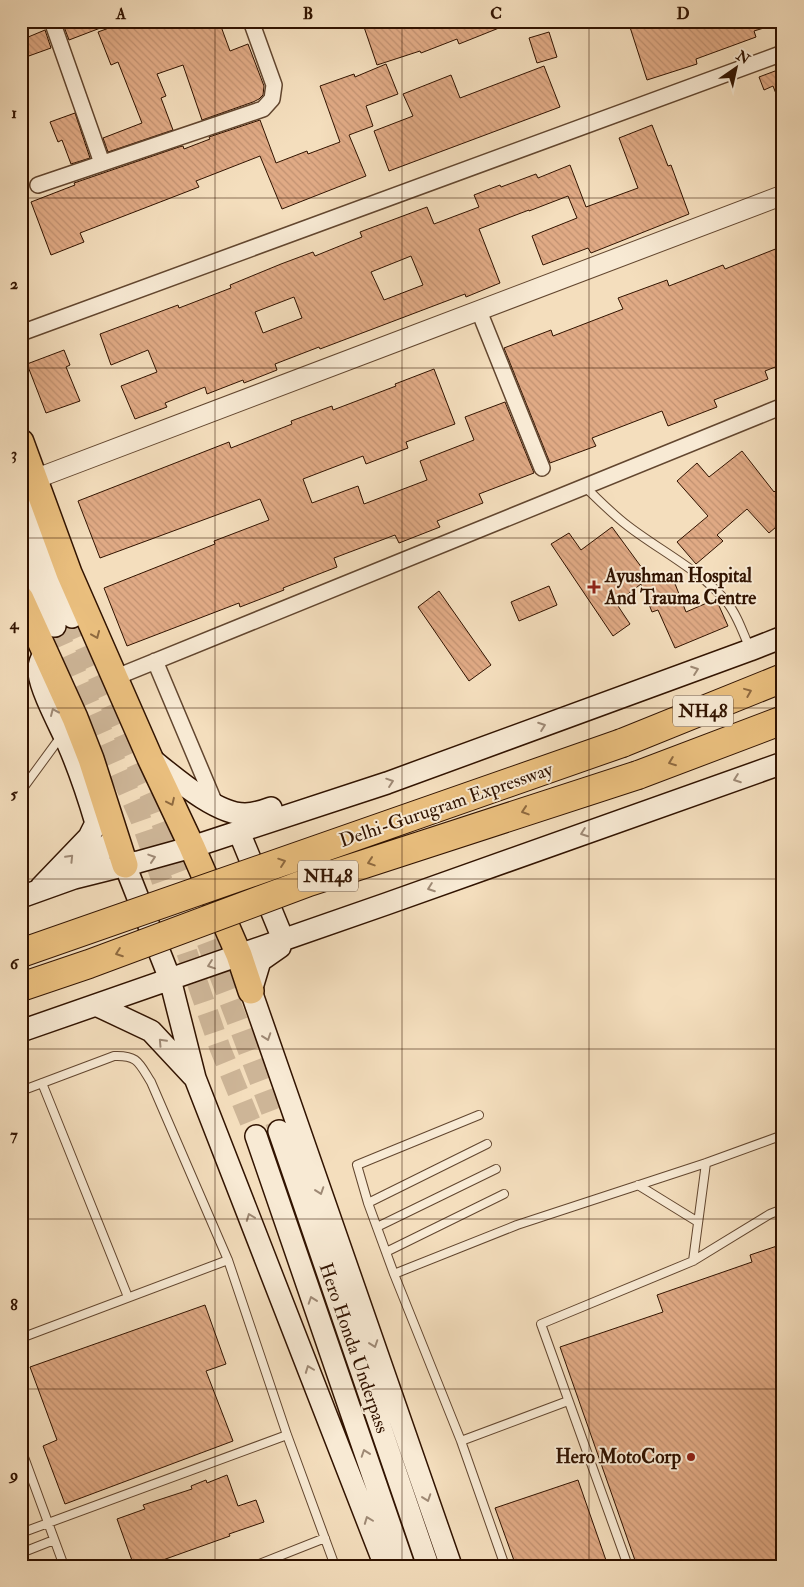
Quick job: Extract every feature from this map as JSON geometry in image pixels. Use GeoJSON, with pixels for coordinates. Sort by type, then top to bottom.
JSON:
{"type":"FeatureCollection","features":[{"type":"Feature","properties":{"kind":"highway"},"geometry":{"type":"LineString","coordinates":[[21,442],[28,482],[114,678],[192,847],[239,955],[251,991]]}},
{"type":"Feature","properties":{"kind":"highway"},"geometry":{"type":"LineString","coordinates":[[21,599],[75,718],[91,759],[125,865]]}},
{"type":"Feature","properties":{"kind":"highway","name":"Delhi-Gurugram Expressway"},"geometry":{"type":"LineString","coordinates":[[21,953],[622,744],[783,678]]}},
{"type":"Feature","properties":{"kind":"highway","name":"Delhi-Gurugram Expressway"},"geometry":{"type":"LineString","coordinates":[[21,987],[309,882],[638,775],[783,720]]}},
{"type":"Feature","properties":{"kind":"main road"},"geometry":{"type":"LineString","coordinates":[[21,541],[63,621],[28,482]]}},
{"type":"Feature","properties":{"kind":"main road"},"geometry":{"type":"LineString","coordinates":[[28,895],[74,878],[192,847],[387,783],[783,637]]}},
{"type":"Feature","properties":{"kind":"main road"},"geometry":{"type":"LineString","coordinates":[[28,895],[89,837],[96,823],[88,797],[39,675],[39,664],[45,652]]}},
{"type":"Feature","properties":{"kind":"main road"},"geometry":{"type":"LineString","coordinates":[[150,758],[180,782],[216,806],[244,814],[255,814],[330,789],[344,787],[360,791]]}},
{"type":"Feature","properties":{"kind":"main road"},"geometry":{"type":"LineString","coordinates":[[21,1030],[291,937],[783,763]]}},
{"type":"Feature","properties":{"kind":"main road"},"geometry":{"type":"LineString","coordinates":[[239,832],[291,937]]}},
{"type":"Feature","properties":{"kind":"main road"},"geometry":{"type":"LineString","coordinates":[[74,878],[116,837]]}},
{"type":"Feature","properties":{"kind":"main road"},"geometry":{"type":"LineString","coordinates":[[125,865],[170,979],[195,1078],[385,1566]]}},
{"type":"Feature","properties":{"kind":"main road"},"geometry":{"type":"LineString","coordinates":[[291,937],[260,961],[251,991],[451,1566]]}},
{"type":"Feature","properties":{"kind":"main road"},"geometry":{"type":"LineString","coordinates":[[96,1005],[151,1031],[195,1078]]}},
{"type":"Feature","properties":{"kind":"main road","name":"Hero Honda Underpass"},"geometry":{"type":"LineString","coordinates":[[279,1131],[428,1566]]}},
{"type":"Feature","properties":{"kind":"main road","name":"Hero Honda Underpass"},"geometry":{"type":"LineString","coordinates":[[256,1136],[404,1566]]}},
{"type":"Feature","properties":{"kind":"street"},"geometry":{"type":"LineString","coordinates":[[52,21],[102,163]]}},
{"type":"Feature","properties":{"kind":"street"},"geometry":{"type":"LineString","coordinates":[[38,185],[263,108],[272,100],[274,85],[251,21]]}},
{"type":"Feature","properties":{"kind":"street"},"geometry":{"type":"LineString","coordinates":[[21,333],[783,53]]}},
{"type":"Feature","properties":{"kind":"street"},"geometry":{"type":"LineString","coordinates":[[28,482],[783,195]]}},
{"type":"Feature","properties":{"kind":"street"},"geometry":{"type":"LineString","coordinates":[[479,311],[542,468]]}},
{"type":"Feature","properties":{"kind":"street"},"geometry":{"type":"LineString","coordinates":[[114,678],[783,406]]}},
{"type":"Feature","properties":{"kind":"street"},"geometry":{"type":"LineString","coordinates":[[155,661],[216,806]]}},
{"type":"Feature","properties":{"kind":"lane"},"geometry":{"type":"LineString","coordinates":[[585,487],[628,526],[704,580],[717,592],[734,613],[750,650]]}},
{"type":"Feature","properties":{"kind":"lane"},"geometry":{"type":"LineString","coordinates":[[21,791],[63,734]]}},
{"type":"Feature","properties":{"kind":"lane"},"geometry":{"type":"LineString","coordinates":[[21,1091],[114,1056],[127,1056],[137,1061],[151,1082],[228,1260],[287,1435],[335,1566]]}},
{"type":"Feature","properties":{"kind":"lane"},"geometry":{"type":"LineString","coordinates":[[42,1083],[128,1297]]}},
{"type":"Feature","properties":{"kind":"lane"},"geometry":{"type":"LineString","coordinates":[[480,1115],[357,1165],[394,1274],[461,1441],[505,1566]]}},
{"type":"Feature","properties":{"kind":"lane"},"geometry":{"type":"LineString","coordinates":[[394,1274],[517,1225],[783,1136]]}},
{"type":"Feature","properties":{"kind":"lane"},"geometry":{"type":"LineString","coordinates":[[368,1202],[487,1144]]}},
{"type":"Feature","properties":{"kind":"lane"},"geometry":{"type":"LineString","coordinates":[[693,1261],[706,1163]]}},
{"type":"Feature","properties":{"kind":"lane"},"geometry":{"type":"LineString","coordinates":[[377,1227],[496,1169]]}},
{"type":"Feature","properties":{"kind":"lane"},"geometry":{"type":"LineString","coordinates":[[638,1185],[698,1222]]}},
{"type":"Feature","properties":{"kind":"lane"},"geometry":{"type":"LineString","coordinates":[[386,1252],[504,1194]]}},
{"type":"Feature","properties":{"kind":"lane"},"geometry":{"type":"LineString","coordinates":[[628,1566],[541,1324],[693,1261],[770,1214],[783,1209]]}},
{"type":"Feature","properties":{"kind":"lane"},"geometry":{"type":"LineString","coordinates":[[21,1338],[228,1260]]}},
{"type":"Feature","properties":{"kind":"lane"},"geometry":{"type":"LineString","coordinates":[[461,1441],[568,1401]]}},
{"type":"Feature","properties":{"kind":"lane"},"geometry":{"type":"LineString","coordinates":[[21,1533],[287,1435]]}},
{"type":"Feature","properties":{"kind":"lane"},"geometry":{"type":"LineString","coordinates":[[21,1449],[64,1566]]}},
{"type":"Feature","properties":{"kind":"lane"},"geometry":{"type":"LineString","coordinates":[[254,1566],[326,1538]]}},
{"type":"Feature","properties":{"kind":"lane"},"geometry":{"type":"LineString","coordinates":[[21,1553],[54,1540]]}},
{"type":"Feature","properties":{"kind":"building"},"geometry":{"type":"Polygon","coordinates":[[[69,21],[116,22],[69,40],[63,24],[69,21]]]}},
{"type":"Feature","properties":{"kind":"building"},"geometry":{"type":"Polygon","coordinates":[[[128,21],[135,21],[138,28],[156,21],[219,21],[230,51],[248,44],[264,86],[263,95],[253,102],[202,120],[183,65],[157,74],[166,96],[161,98],[173,130],[108,152],[103,138],[142,123],[118,62],[111,65],[98,32],[128,21]]]}},
{"type":"Feature","properties":{"kind":"building"},"geometry":{"type":"Polygon","coordinates":[[[378,21],[514,22],[459,44],[457,39],[421,53],[420,51],[377,65],[364,27],[378,21]]]}},
{"type":"Feature","properties":{"kind":"building"},"geometry":{"type":"Polygon","coordinates":[[[628,21],[777,21],[777,24],[754,31],[756,37],[696,59],[697,64],[647,80],[628,21]]]}},
{"type":"Feature","properties":{"kind":"building"},"geometry":{"type":"Polygon","coordinates":[[[45,30],[51,48],[26,57],[21,46],[21,40],[45,30]]]}},
{"type":"Feature","properties":{"kind":"building"},"geometry":{"type":"Polygon","coordinates":[[[549,32],[557,57],[537,63],[529,38],[549,32]]]}},
{"type":"Feature","properties":{"kind":"building"},"geometry":{"type":"Polygon","coordinates":[[[386,64],[398,94],[366,106],[373,126],[349,135],[366,176],[282,209],[260,156],[196,181],[199,187],[80,233],[84,242],[51,255],[31,202],[75,185],[74,183],[179,147],[183,146],[184,149],[210,139],[209,137],[260,120],[276,163],[307,151],[308,154],[340,142],[320,86],[354,74],[355,77],[386,64]]]}},
{"type":"Feature","properties":{"kind":"building"},"geometry":{"type":"Polygon","coordinates":[[[544,66],[560,107],[389,171],[374,131],[413,116],[403,94],[451,75],[460,98],[544,66]]]}},
{"type":"Feature","properties":{"kind":"building"},"geometry":{"type":"Polygon","coordinates":[[[783,68],[782,109],[773,86],[764,90],[759,77],[783,68]]]}},
{"type":"Feature","properties":{"kind":"building"},"geometry":{"type":"Polygon","coordinates":[[[75,113],[90,158],[71,164],[62,140],[58,142],[50,122],[75,113]]]}},
{"type":"Feature","properties":{"kind":"building"},"geometry":{"type":"Polygon","coordinates":[[[652,125],[668,166],[671,165],[689,214],[591,253],[588,248],[543,265],[532,236],[577,218],[568,196],[529,210],[479,229],[500,283],[466,297],[465,294],[275,364],[277,370],[244,383],[243,380],[207,394],[205,387],[165,403],[167,407],[135,419],[121,386],[157,372],[148,350],[111,365],[100,334],[178,305],[179,308],[231,288],[230,285],[313,252],[315,256],[362,237],[360,232],[427,207],[434,224],[479,207],[474,195],[536,174],[538,178],[570,165],[586,207],[638,188],[619,138],[652,125]],[[411,256],[371,272],[384,300],[423,285],[411,256]],[[294,297],[255,312],[263,333],[302,318],[294,297]]]}},
{"type":"Feature","properties":{"kind":"building"},"geometry":{"type":"Polygon","coordinates":[[[783,246],[783,364],[765,371],[768,379],[714,400],[717,407],[668,426],[662,411],[592,438],[596,446],[550,463],[504,348],[551,330],[553,336],[623,309],[618,298],[667,280],[669,286],[723,265],[725,269],[783,246]]]}},
{"type":"Feature","properties":{"kind":"building"},"geometry":{"type":"Polygon","coordinates":[[[64,350],[70,365],[66,367],[80,401],[46,413],[27,364],[64,350]]]}},
{"type":"Feature","properties":{"kind":"building"},"geometry":{"type":"Polygon","coordinates":[[[434,369],[455,424],[406,442],[408,448],[366,464],[363,456],[303,479],[312,503],[358,486],[364,504],[427,480],[420,461],[474,440],[465,417],[505,402],[534,473],[479,494],[483,503],[437,521],[440,527],[399,543],[395,535],[334,558],[337,567],[283,588],[284,590],[240,607],[239,603],[127,646],[104,588],[215,544],[214,541],[269,520],[260,499],[100,558],[78,501],[229,442],[231,448],[292,424],[291,421],[332,406],[333,410],[434,369]]]}},
{"type":"Feature","properties":{"kind":"building"},"geometry":{"type":"Polygon","coordinates":[[[742,451],[774,492],[777,489],[783,494],[783,521],[769,533],[747,509],[717,535],[723,541],[696,564],[677,542],[708,516],[677,481],[697,463],[709,477],[742,451]]]}},
{"type":"Feature","properties":{"kind":"building"},"geometry":{"type":"Polygon","coordinates":[[[612,527],[653,583],[672,576],[686,612],[716,599],[728,626],[675,648],[658,610],[652,612],[641,584],[616,603],[630,624],[613,636],[551,544],[569,533],[581,550],[612,527]]]}},
{"type":"Feature","properties":{"kind":"building"},"geometry":{"type":"Polygon","coordinates":[[[549,586],[557,605],[519,621],[511,602],[549,586]]]}},
{"type":"Feature","properties":{"kind":"building"},"geometry":{"type":"Polygon","coordinates":[[[439,591],[491,665],[469,681],[418,607],[439,591]]]}},
{"type":"Feature","properties":{"kind":"building","name":"Hero MotoCorp"},"geometry":{"type":"Polygon","coordinates":[[[783,1244],[783,1566],[637,1566],[560,1347],[663,1312],[657,1295],[752,1262],[750,1255],[783,1244]]]}},
{"type":"Feature","properties":{"kind":"building"},"geometry":{"type":"Polygon","coordinates":[[[205,1305],[226,1364],[206,1371],[233,1441],[65,1504],[43,1446],[57,1440],[30,1367],[205,1305]]]}},
{"type":"Feature","properties":{"kind":"building"},"geometry":{"type":"Polygon","coordinates":[[[227,1475],[238,1506],[256,1500],[264,1522],[146,1566],[134,1566],[117,1519],[145,1509],[143,1505],[192,1489],[191,1486],[206,1480],[207,1483],[227,1475]]]}},
{"type":"Feature","properties":{"kind":"building"},"geometry":{"type":"Polygon","coordinates":[[[578,1480],[608,1566],[516,1566],[495,1508],[578,1480]]]}},
{"type":"Feature","properties":{"kind":"tunnel"},"geometry":{"type":"LineString","coordinates":[[72,617],[157,810],[279,1131]]}},
{"type":"Feature","properties":{"kind":"tunnel"},"geometry":{"type":"LineString","coordinates":[[55,626],[141,820],[220,1048],[256,1136]]}},
{"type":"Feature","properties":{"kind":"place","name":"Ayushman Hospital And Trauma Centre"},"geometry":{"type":"Point","coordinates":[594,587]}},
{"type":"Feature","properties":{"kind":"place","name":"Hero MotoCorp"},"geometry":{"type":"Point","coordinates":[691,1457]}}]}
